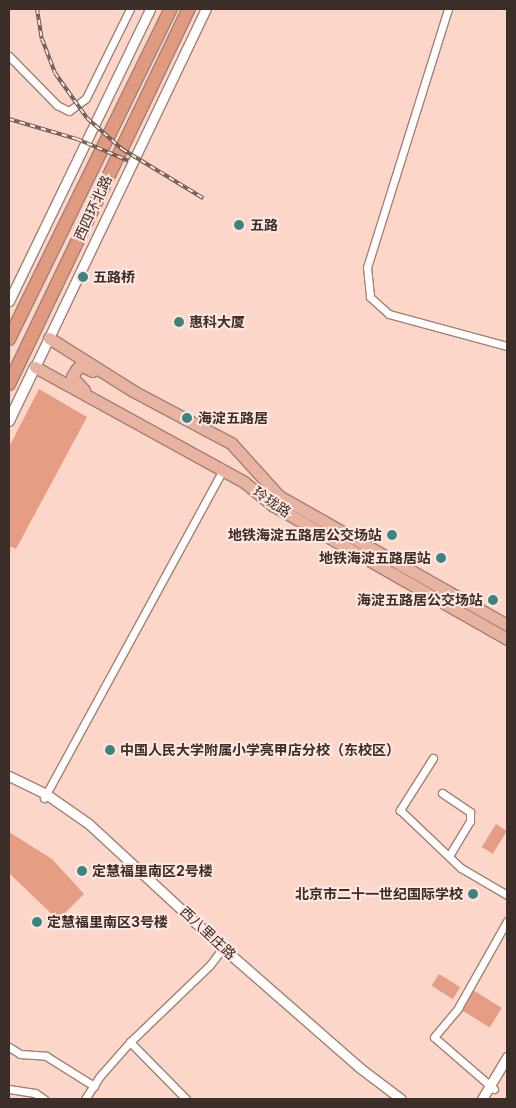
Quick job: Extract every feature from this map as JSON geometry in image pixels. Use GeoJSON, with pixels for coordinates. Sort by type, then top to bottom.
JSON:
{"type":"FeatureCollection","features":[{"type":"Feature","properties":{"kind":"highway","name":"西四环北路"},"geometry":{"type":"LineString","coordinates":[[9,339],[171,9]]}},
{"type":"Feature","properties":{"kind":"highway","name":"西四环北路"},"geometry":{"type":"LineString","coordinates":[[9,384],[188,9]]}},
{"type":"Feature","properties":{"kind":"main road","name":"玲珑路"},"geometry":{"type":"LineString","coordinates":[[49,338],[133,391],[230,444],[279,496],[507,625]]}},
{"type":"Feature","properties":{"kind":"main road"},"geometry":{"type":"LineString","coordinates":[[96,401],[72,377],[80,365],[133,391]]}},
{"type":"Feature","properties":{"kind":"main road","name":"玲珑路"},"geometry":{"type":"LineString","coordinates":[[35,367],[222,470],[274,506],[507,639]]}},
{"type":"Feature","properties":{"kind":"main road","name":"西四环北路"},"geometry":{"type":"LineString","coordinates":[[9,421],[35,367]]}},
{"type":"Feature","properties":{"kind":"street"},"geometry":{"type":"LineString","coordinates":[[9,56],[57,105],[69,111],[86,98],[130,9]]}},
{"type":"Feature","properties":{"kind":"street"},"geometry":{"type":"LineString","coordinates":[[9,298],[150,9]]}},
{"type":"Feature","properties":{"kind":"street","name":"西四环北路"},"geometry":{"type":"LineString","coordinates":[[35,367],[206,9]]}},
{"type":"Feature","properties":{"kind":"street"},"geometry":{"type":"LineString","coordinates":[[448,9],[367,267],[370,297],[389,314],[507,346]]}},
{"type":"Feature","properties":{"kind":"street"},"geometry":{"type":"LineString","coordinates":[[45,796],[222,470]]}},
{"type":"Feature","properties":{"kind":"street"},"geometry":{"type":"LineString","coordinates":[[433,758],[400,810],[461,868],[507,895]]}},
{"type":"Feature","properties":{"kind":"street","name":"西八里庄路"},"geometry":{"type":"LineString","coordinates":[[9,776],[89,824],[222,949],[394,1099]]}},
{"type":"Feature","properties":{"kind":"street","name":"西八里庄路"},"geometry":{"type":"LineString","coordinates":[[9,781],[45,796]]}},
{"type":"Feature","properties":{"kind":"street"},"geometry":{"type":"LineString","coordinates":[[442,794],[470,812],[470,821],[449,856]]}},
{"type":"Feature","properties":{"kind":"street"},"geometry":{"type":"LineString","coordinates":[[492,1087],[434,1037],[458,1008],[507,922]]}},
{"type":"Feature","properties":{"kind":"street"},"geometry":{"type":"LineString","coordinates":[[86,1099],[94,1086],[130,1042],[222,949]]}},
{"type":"Feature","properties":{"kind":"street","name":"西八里庄路"},"geometry":{"type":"LineString","coordinates":[[222,949],[360,1068],[401,1099]]}},
{"type":"Feature","properties":{"kind":"street"},"geometry":{"type":"LineString","coordinates":[[130,1042],[186,1099]]}},
{"type":"Feature","properties":{"kind":"street"},"geometry":{"type":"LineString","coordinates":[[9,1047],[20,1054],[46,1056],[94,1086]]}},
{"type":"Feature","properties":{"kind":"street"},"geometry":{"type":"LineString","coordinates":[[488,1099],[507,1057]]}},
{"type":"Feature","properties":{"kind":"street"},"geometry":{"type":"LineString","coordinates":[[482,1099],[507,1066]]}},
{"type":"Feature","properties":{"kind":"street"},"geometry":{"type":"LineString","coordinates":[[9,1089],[35,1093],[44,1099]]}},
{"type":"Feature","properties":{"kind":"shaded area"},"geometry":{"type":"Polygon","coordinates":[[[39,389],[87,417],[16,549],[9,546],[9,447],[39,389]]]}},
{"type":"Feature","properties":{"kind":"shaded area"},"geometry":{"type":"Polygon","coordinates":[[[496,824],[507,831],[493,854],[482,847],[496,824]]]}},
{"type":"Feature","properties":{"kind":"shaded area"},"geometry":{"type":"Polygon","coordinates":[[[9,832],[52,859],[84,894],[58,920],[9,873],[9,832]]]}},
{"type":"Feature","properties":{"kind":"shaded area"},"geometry":{"type":"Polygon","coordinates":[[[439,974],[460,987],[453,999],[432,986],[439,974]]]}},
{"type":"Feature","properties":{"kind":"shaded area"},"geometry":{"type":"Polygon","coordinates":[[[473,990],[502,1008],[490,1028],[461,1010],[473,990]]]}},
{"type":"Feature","properties":{"kind":"railway"},"geometry":{"type":"LineString","coordinates":[[37,9],[42,39],[55,73],[87,118],[122,149],[203,198]]}},
{"type":"Feature","properties":{"kind":"railway"},"geometry":{"type":"LineString","coordinates":[[9,119],[77,139],[129,161]]}},
{"type":"Feature","properties":{"kind":"place","name":"五路"},"geometry":{"type":"Point","coordinates":[239,225]}},
{"type":"Feature","properties":{"kind":"place","name":"五路桥"},"geometry":{"type":"Point","coordinates":[83,277]}},
{"type":"Feature","properties":{"kind":"place","name":"惠科大厦"},"geometry":{"type":"Point","coordinates":[179,322]}},
{"type":"Feature","properties":{"kind":"place","name":"海淀五路居"},"geometry":{"type":"Point","coordinates":[187,418]}},
{"type":"Feature","properties":{"kind":"place","name":"地铁海淀五路居公交场站"},"geometry":{"type":"Point","coordinates":[392,535]}},
{"type":"Feature","properties":{"kind":"place","name":"地铁海淀五路居站"},"geometry":{"type":"Point","coordinates":[441,558]}},
{"type":"Feature","properties":{"kind":"place","name":"海淀五路居公交场站"},"geometry":{"type":"Point","coordinates":[493,600]}},
{"type":"Feature","properties":{"kind":"place","name":"中国人民大学附属小学亮甲店分校（东校区）"},"geometry":{"type":"Point","coordinates":[110,750]}},
{"type":"Feature","properties":{"kind":"place","name":"定慧福里南区2号楼"},"geometry":{"type":"Point","coordinates":[82,871]}},
{"type":"Feature","properties":{"kind":"place","name":"北京市二十一世纪国际学校"},"geometry":{"type":"Point","coordinates":[473,894]}},
{"type":"Feature","properties":{"kind":"place","name":"定慧福里南区3号楼"},"geometry":{"type":"Point","coordinates":[37,922]}}]}
